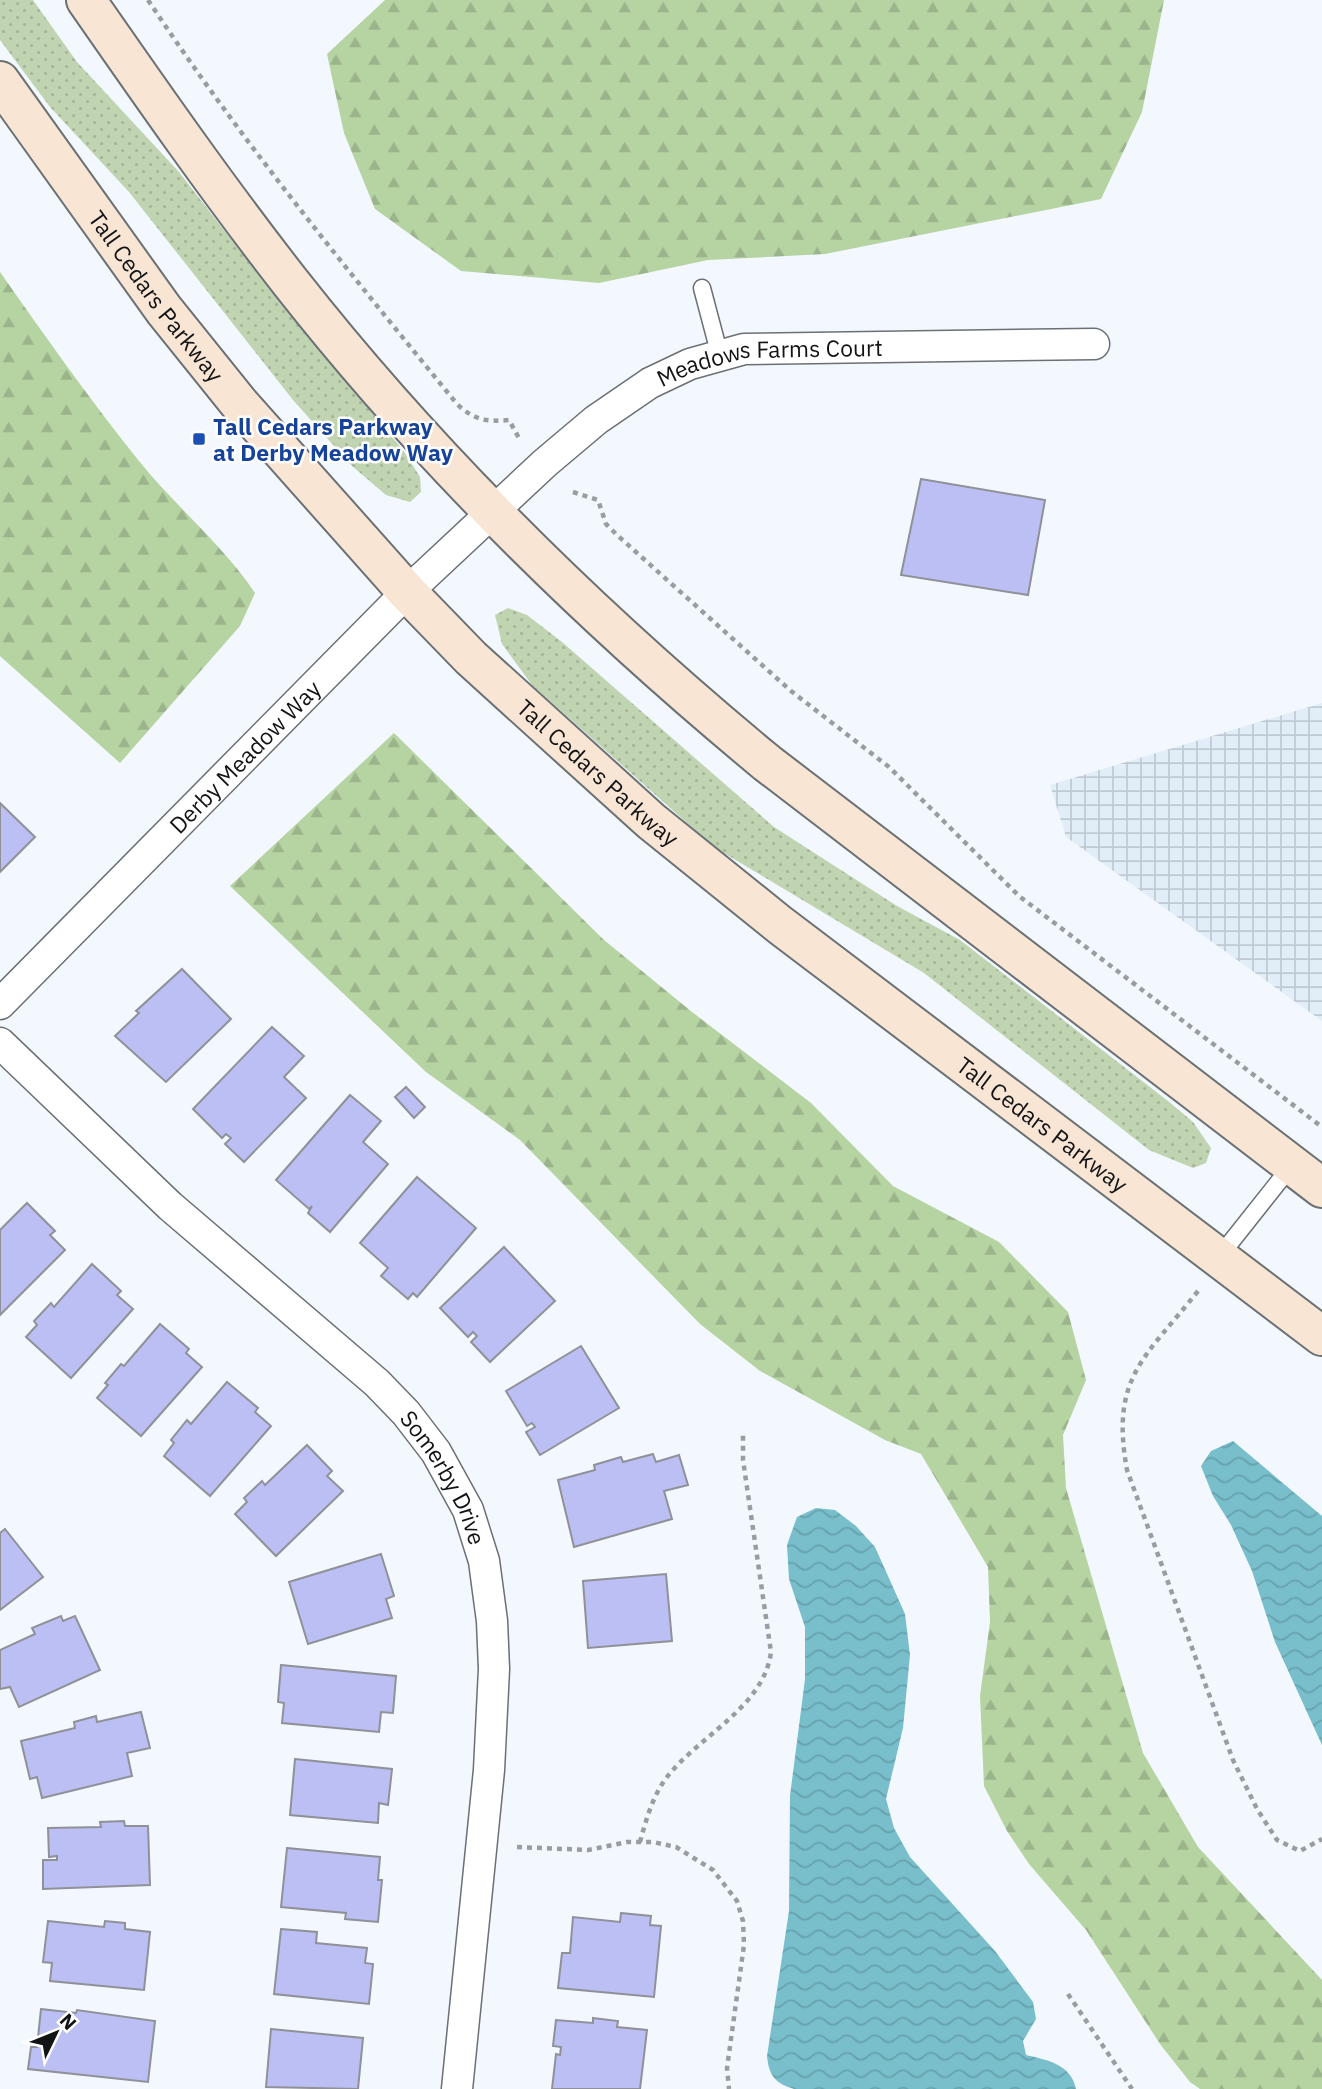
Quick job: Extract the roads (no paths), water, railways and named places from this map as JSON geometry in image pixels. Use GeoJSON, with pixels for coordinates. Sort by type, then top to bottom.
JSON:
{"type":"FeatureCollection","features":[{"type":"Feature","properties":{"kind":"main road"},"geometry":{"type":"LineString","coordinates":[[86,0],[292,284],[492,512],[697,705],[767,763],[1322,1188]]}},
{"type":"Feature","properties":{"kind":"main road","name":"Tall Cedars Parkway"},"geometry":{"type":"LineString","coordinates":[[0,80],[163,310],[260,428],[407,592],[557,739],[662,830],[780,925],[1322,1336]]}},
{"type":"Feature","properties":{"kind":"street","name":"Meadows Farms Court"},"geometry":{"type":"LineString","coordinates":[[492,512],[596,420],[650,383],[690,364],[744,349],[1094,344]]}},
{"type":"Feature","properties":{"kind":"street","name":"Derby Meadow Way"},"geometry":{"type":"LineString","coordinates":[[0,1004],[407,592],[492,512]]}},
{"type":"Feature","properties":{"kind":"street","name":"Somerby Drive"},"geometry":{"type":"LineString","coordinates":[[0,1043],[170,1206],[377,1383],[406,1413],[436,1452],[468,1510],[485,1561],[492,1621],[492,1707],[457,2089]]}},
{"type":"Feature","properties":{"kind":"lane"},"geometry":{"type":"LineString","coordinates":[[702,288],[720,356]]}},
{"type":"Feature","properties":{"kind":"lane"},"geometry":{"type":"LineString","coordinates":[[1219,1257],[1292,1165]]}},
{"type":"Feature","properties":{"kind":"water"},"geometry":{"type":"Polygon","coordinates":[[[1233,1441],[1322,1516],[1322,1745],[1275,1642],[1252,1571],[1231,1525],[1213,1496],[1201,1466],[1211,1451],[1233,1441]]]}},
{"type":"Feature","properties":{"kind":"water"},"geometry":{"type":"Polygon","coordinates":[[[816,1508],[835,1510],[856,1526],[875,1547],[905,1614],[910,1655],[903,1728],[886,1799],[894,1828],[910,1857],[995,1951],[1033,2002],[1036,2019],[1023,2041],[1026,2055],[1057,2064],[1069,2074],[1076,2089],[794,2089],[782,2084],[771,2074],[767,2056],[789,1911],[790,1796],[805,1679],[805,1627],[789,1579],[787,1545],[797,1517],[816,1508]]]}},
{"type":"Feature","properties":{"kind":"place","name":"Tall Cedars Parkway at Derby Meadow Way"},"geometry":{"type":"Point","coordinates":[199,439]}}]}
